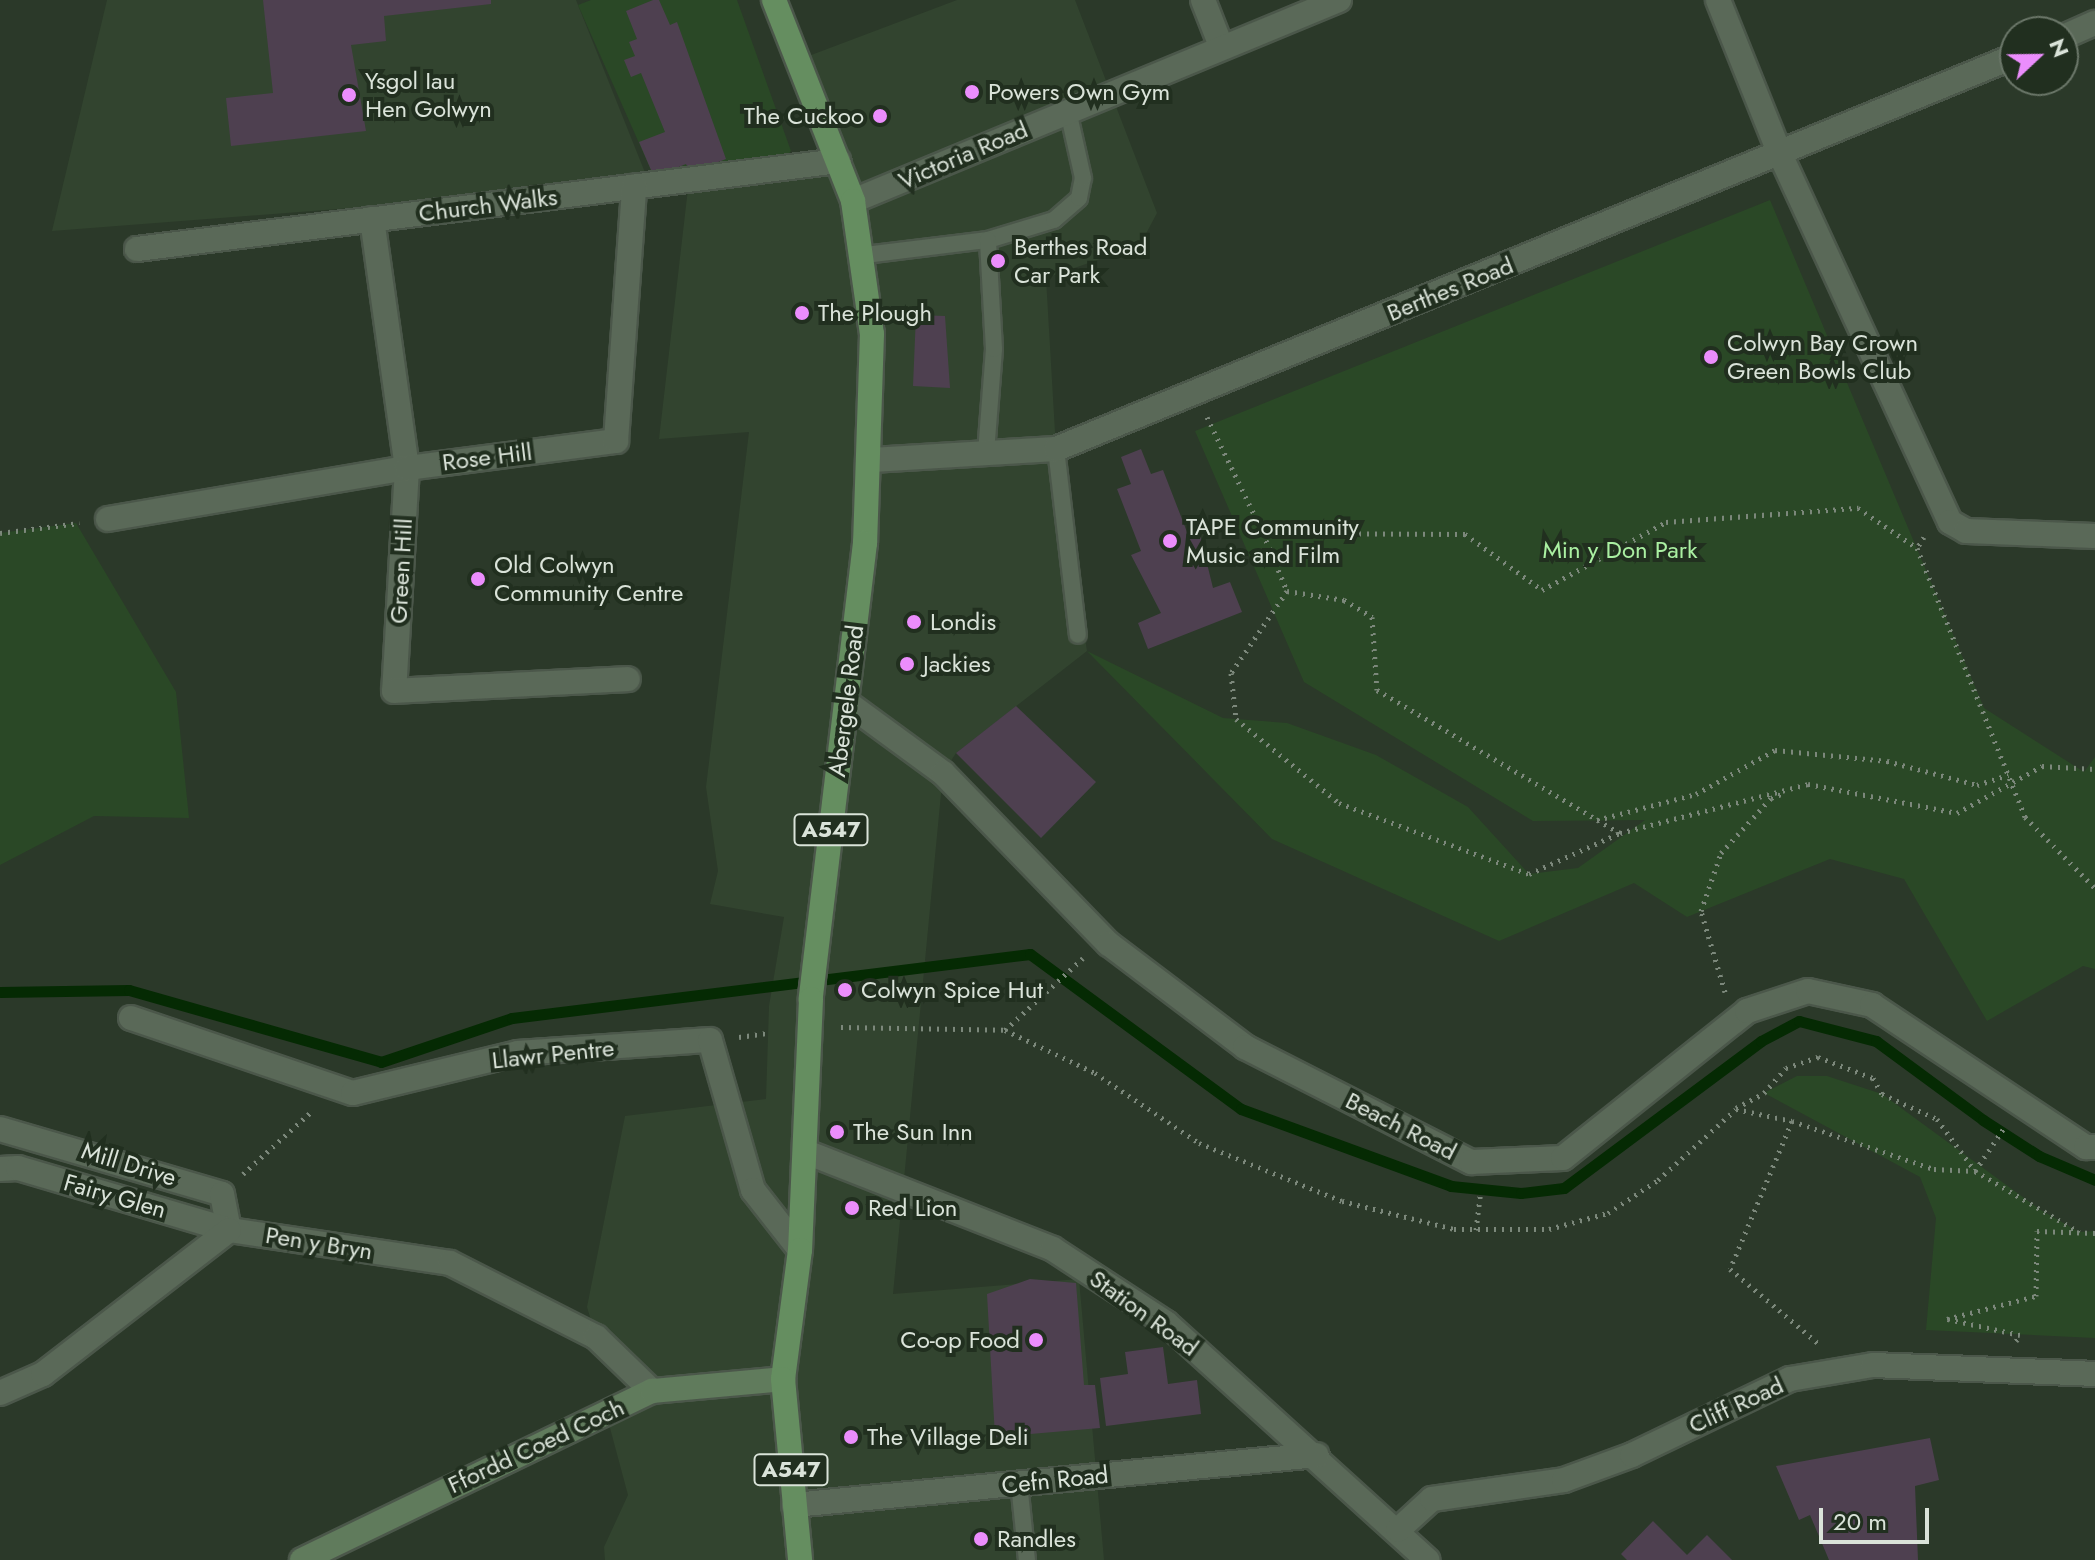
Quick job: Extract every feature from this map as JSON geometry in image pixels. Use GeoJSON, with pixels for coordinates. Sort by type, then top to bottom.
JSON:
{"type":"FeatureCollection","features":[{"type":"Feature","properties":{"kind":"main road","name":"Abergele Road"},"geometry":{"type":"LineString","coordinates":[[774,0],[853,201],[865,255],[872,334],[871,460],[811,999],[800,1250],[783,1379],[800,1560]]}},
{"type":"Feature","properties":{"kind":"street"},"geometry":{"type":"LineString","coordinates":[[1203,0],[1221,46]]}},
{"type":"Feature","properties":{"kind":"street","name":"Victoria Road"},"geometry":{"type":"LineString","coordinates":[[853,201],[1221,46],[1339,0]]}},
{"type":"Feature","properties":{"kind":"street"},"geometry":{"type":"LineString","coordinates":[[1718,0],[1780,154],[1942,509],[1966,531],[2095,536]]}},
{"type":"Feature","properties":{"kind":"street","name":"Berthes Road"},"geometry":{"type":"LineString","coordinates":[[871,460],[1056,449],[1999,63]]}},
{"type":"Feature","properties":{"kind":"street","name":"Church Walks"},"geometry":{"type":"LineString","coordinates":[[137,249],[839,161]]}},
{"type":"Feature","properties":{"kind":"street","name":"Rose Hill"},"geometry":{"type":"LineString","coordinates":[[108,519],[407,468],[616,441],[634,187]]}},
{"type":"Feature","properties":{"kind":"street","name":"Green Hill"},"geometry":{"type":"LineString","coordinates":[[372,219],[407,468],[394,691],[628,679]]}},
{"type":"Feature","properties":{"kind":"street","name":"Beach Road"},"geometry":{"type":"LineString","coordinates":[[846,702],[943,773],[1109,944],[1245,1047],[1471,1162],[1563,1158],[1736,1020],[1808,991],[1872,1005],[2086,1147],[2095,1147]]}},
{"type":"Feature","properties":{"kind":"street"},"geometry":{"type":"LineString","coordinates":[[131,1018],[353,1093]]}},
{"type":"Feature","properties":{"kind":"street","name":"Llawr Pentre"},"geometry":{"type":"LineString","coordinates":[[353,1093],[518,1053],[710,1040],[753,1190],[800,1250]]}},
{"type":"Feature","properties":{"kind":"street","name":"Mill Drive"},"geometry":{"type":"LineString","coordinates":[[0,1129],[222,1194]]}},
{"type":"Feature","properties":{"kind":"street","name":"Station Road"},"geometry":{"type":"LineString","coordinates":[[806,1152],[1053,1249],[1166,1323],[1317,1455],[1427,1560]]}},
{"type":"Feature","properties":{"kind":"street","name":"Fairy Glen"},"geometry":{"type":"LineString","coordinates":[[0,1169],[18,1168],[229,1230]]}},
{"type":"Feature","properties":{"kind":"street"},"geometry":{"type":"LineString","coordinates":[[0,1393],[43,1374],[229,1230],[222,1194]]}},
{"type":"Feature","properties":{"kind":"street","name":"Pen y Bryn"},"geometry":{"type":"LineString","coordinates":[[229,1230],[450,1263],[596,1337],[652,1391]]}},
{"type":"Feature","properties":{"kind":"street","name":"Cliff Road"},"geometry":{"type":"LineString","coordinates":[[1398,1530],[1432,1499],[1564,1480],[1632,1455],[1790,1379],[1873,1365],[2002,1367],[2095,1374]]}},
{"type":"Feature","properties":{"kind":"street","name":"Ffordd Coed Coch"},"geometry":{"type":"LineString","coordinates":[[302,1560],[652,1391],[783,1379]]}},
{"type":"Feature","properties":{"kind":"street","name":"Cefn Road"},"geometry":{"type":"LineString","coordinates":[[794,1505],[1317,1455]]}},
{"type":"Feature","properties":{"kind":"lane"},"geometry":{"type":"LineString","coordinates":[[865,255],[988,240],[1054,220],[1079,198],[1083,178],[1068,111]]}},
{"type":"Feature","properties":{"kind":"lane"},"geometry":{"type":"LineString","coordinates":[[986,453],[994,349],[988,240]]}},
{"type":"Feature","properties":{"kind":"lane"},"geometry":{"type":"LineString","coordinates":[[1056,449],[1078,635]]}},
{"type":"Feature","properties":{"kind":"lane"},"geometry":{"type":"LineString","coordinates":[[1019,1483],[1027,1560]]}},
{"type":"Feature","properties":{"kind":"path"},"geometry":{"type":"LineString","coordinates":[[1196,392],[1287,591]]}},
{"type":"Feature","properties":{"kind":"path"},"geometry":{"type":"LineString","coordinates":[[1263,533],[1465,534],[1542,590],[1666,522],[1858,508],[1917,548],[2025,817],[2095,888]]}},
{"type":"Feature","properties":{"kind":"path"},"geometry":{"type":"LineString","coordinates":[[1917,548],[1942,509]]}},
{"type":"Feature","properties":{"kind":"path"},"geometry":{"type":"LineString","coordinates":[[0,533],[108,519]]}},
{"type":"Feature","properties":{"kind":"path"},"geometry":{"type":"LineString","coordinates":[[1287,591],[1344,600],[1372,617],[1377,690],[1620,833]]}},
{"type":"Feature","properties":{"kind":"path"},"geometry":{"type":"LineString","coordinates":[[1287,591],[1231,673],[1236,719],[1339,803],[1529,874],[1620,833],[1808,784],[1957,813],[2012,786],[2042,766],[2095,769]]}},
{"type":"Feature","properties":{"kind":"path"},"geometry":{"type":"LineString","coordinates":[[1597,820],[1696,794],[1775,750],[1887,761],[1977,785],[2008,775]]}},
{"type":"Feature","properties":{"kind":"path"},"geometry":{"type":"LineString","coordinates":[[1736,1020],[1701,911],[1721,853],[1771,798],[1808,784]]}},
{"type":"Feature","properties":{"kind":"path"},"geometry":{"type":"LineString","coordinates":[[841,1027],[1005,1030],[1032,1000],[1074,962]]}},
{"type":"Feature","properties":{"kind":"path"},"geometry":{"type":"LineString","coordinates":[[1736,1109],[1764,1093],[1786,1068],[1818,1057],[1873,1078],[1882,1094],[1937,1119],[1975,1171],[2079,1232]]}},
{"type":"Feature","properties":{"kind":"path"},"geometry":{"type":"LineString","coordinates":[[222,1194],[305,1115],[353,1093]]}},
{"type":"Feature","properties":{"kind":"path"},"geometry":{"type":"LineString","coordinates":[[1792,1121],[1934,1169],[1975,1171]]}},
{"type":"Feature","properties":{"kind":"path"},"geometry":{"type":"LineString","coordinates":[[1975,1171],[1988,1152]]}},
{"type":"Feature","properties":{"kind":"path"},"geometry":{"type":"LineString","coordinates":[[2002,1367],[2020,1335],[1947,1319],[2036,1296],[2037,1231],[2095,1233]]}},
{"type":"Feature","properties":{"kind":"shaded area","name":"Ysgol Iau Hen Golwyn"},"geometry":{"type":"Polygon","coordinates":[[[107,0],[576,0],[650,185],[52,231],[107,0]]]}},
{"type":"Feature","properties":{"kind":"shaded area"},"geometry":{"type":"Polygon","coordinates":[[[957,0],[1075,0],[1157,213],[1140,245],[1046,278],[1056,449],[1087,651],[956,753],[943,773],[893,1294],[1079,1279],[1104,1560],[605,1560],[604,1547],[628,1495],[606,1413],[651,1390],[596,1337],[587,1307],[625,1116],[766,1099],[769,1006],[784,917],[710,904],[718,871],[706,787],[749,432],[659,439],[689,180],[839,161],[798,60],[957,0]]]}},
{"type":"Feature","properties":{"kind":"green space"},"geometry":{"type":"Polygon","coordinates":[[[591,0],[737,0],[791,151],[785,158],[654,177],[578,5],[591,0]]]}},
{"type":"Feature","properties":{"kind":"green space","name":"Min y Don Park"},"geometry":{"type":"Polygon","coordinates":[[[1770,200],[1984,708],[2084,772],[2095,757],[2095,969],[2083,966],[1987,1021],[1904,879],[1830,859],[1687,917],[1634,883],[1499,941],[1272,839],[1087,651],[1223,718],[1287,723],[1376,755],[1468,807],[1529,874],[1578,868],[1645,820],[1533,821],[1304,682],[1195,431],[1770,200]]]}},
{"type":"Feature","properties":{"kind":"green space"},"geometry":{"type":"Polygon","coordinates":[[[76,523],[176,692],[189,818],[94,816],[0,865],[0,533],[76,523]]]}},
{"type":"Feature","properties":{"kind":"green space"},"geometry":{"type":"Polygon","coordinates":[[[1797,1076],[1827,1076],[1882,1094],[2039,1209],[2079,1232],[2095,1231],[2095,1338],[1926,1330],[1936,1218],[1920,1177],[1764,1093],[1797,1076]]]}},
{"type":"Feature","properties":{"kind":"building"},"geometry":{"type":"Polygon","coordinates":[[[263,0],[491,0],[491,4],[384,16],[386,41],[351,45],[366,131],[231,146],[226,98],[273,93],[263,0]]]}},
{"type":"Feature","properties":{"kind":"building"},"geometry":{"type":"Polygon","coordinates":[[[659,0],[670,25],[677,22],[726,159],[690,173],[686,164],[654,177],[639,142],[665,132],[641,73],[631,77],[624,60],[635,56],[629,42],[637,39],[626,11],[659,0]]]}},
{"type":"Feature","properties":{"kind":"building"},"geometry":{"type":"Polygon","coordinates":[[[916,315],[945,316],[950,388],[913,386],[916,315]]]}},
{"type":"Feature","properties":{"kind":"building","name":"TAPE Community Music and Film"},"geometry":{"type":"Polygon","coordinates":[[[1141,449],[1151,474],[1163,470],[1187,532],[1198,527],[1213,588],[1230,582],[1242,612],[1148,649],[1138,623],[1161,613],[1131,555],[1141,551],[1117,489],[1131,484],[1121,457],[1141,449]]]}},
{"type":"Feature","properties":{"kind":"building"},"geometry":{"type":"Polygon","coordinates":[[[1016,706],[1096,782],[1041,838],[956,753],[1016,706]]]}},
{"type":"Feature","properties":{"kind":"building","name":"Co-op Food"},"geometry":{"type":"Polygon","coordinates":[[[1030,1279],[1076,1283],[1084,1385],[1095,1385],[1100,1428],[995,1437],[987,1294],[1030,1279]]]}},
{"type":"Feature","properties":{"kind":"building"},"geometry":{"type":"Polygon","coordinates":[[[1163,1347],[1168,1384],[1197,1380],[1201,1414],[1106,1426],[1100,1378],[1128,1374],[1125,1352],[1163,1347]]]}},
{"type":"Feature","properties":{"kind":"building"},"geometry":{"type":"Polygon","coordinates":[[[1930,1438],[1939,1480],[1915,1486],[1918,1560],[1829,1560],[1810,1515],[1799,1520],[1776,1466],[1930,1438]]]}},
{"type":"Feature","properties":{"kind":"building"},"geometry":{"type":"Polygon","coordinates":[[[1653,1521],[1687,1555],[1707,1535],[1732,1560],[1627,1560],[1621,1554],[1653,1521]]]}},
{"type":"Feature","properties":{"kind":"waterway"},"geometry":{"type":"LineString","coordinates":[[0,992],[129,990],[381,1062],[512,1018],[1030,954],[1241,1109],[1451,1186],[1521,1193],[1564,1188],[1761,1041],[1799,1021],[1876,1041],[1983,1120],[2039,1156],[2095,1180]]}},
{"type":"Feature","properties":{"kind":"place","name":"Powers Own Gym"},"geometry":{"type":"Point","coordinates":[972,92]}},
{"type":"Feature","properties":{"kind":"place","name":"Ysgol Iau Hen Golwyn"},"geometry":{"type":"Point","coordinates":[349,95]}},
{"type":"Feature","properties":{"kind":"place","name":"The Cuckoo"},"geometry":{"type":"Point","coordinates":[880,116]}},
{"type":"Feature","properties":{"kind":"place","name":"Berthes Road Car Park"},"geometry":{"type":"Point","coordinates":[998,261]}},
{"type":"Feature","properties":{"kind":"place","name":"The Plough"},"geometry":{"type":"Point","coordinates":[802,313]}},
{"type":"Feature","properties":{"kind":"place","name":"Colwyn Bay Crown Green Bowls Club"},"geometry":{"type":"Point","coordinates":[1711,357]}},
{"type":"Feature","properties":{"kind":"place","name":"TAPE Community Music and Film"},"geometry":{"type":"Point","coordinates":[1170,541]}},
{"type":"Feature","properties":{"kind":"place","name":"Old Colwyn Community Centre"},"geometry":{"type":"Point","coordinates":[478,579]}},
{"type":"Feature","properties":{"kind":"place","name":"Londis"},"geometry":{"type":"Point","coordinates":[914,622]}},
{"type":"Feature","properties":{"kind":"place","name":"Jackies"},"geometry":{"type":"Point","coordinates":[907,664]}},
{"type":"Feature","properties":{"kind":"place","name":"Colwyn Spice Hut"},"geometry":{"type":"Point","coordinates":[845,990]}},
{"type":"Feature","properties":{"kind":"place","name":"The Sun Inn"},"geometry":{"type":"Point","coordinates":[837,1132]}},
{"type":"Feature","properties":{"kind":"place","name":"Red Lion"},"geometry":{"type":"Point","coordinates":[852,1208]}},
{"type":"Feature","properties":{"kind":"place","name":"Co-op Food"},"geometry":{"type":"Point","coordinates":[1036,1340]}},
{"type":"Feature","properties":{"kind":"place","name":"The Village Deli"},"geometry":{"type":"Point","coordinates":[851,1437]}},
{"type":"Feature","properties":{"kind":"place","name":"Randles"},"geometry":{"type":"Point","coordinates":[981,1539]}}]}
